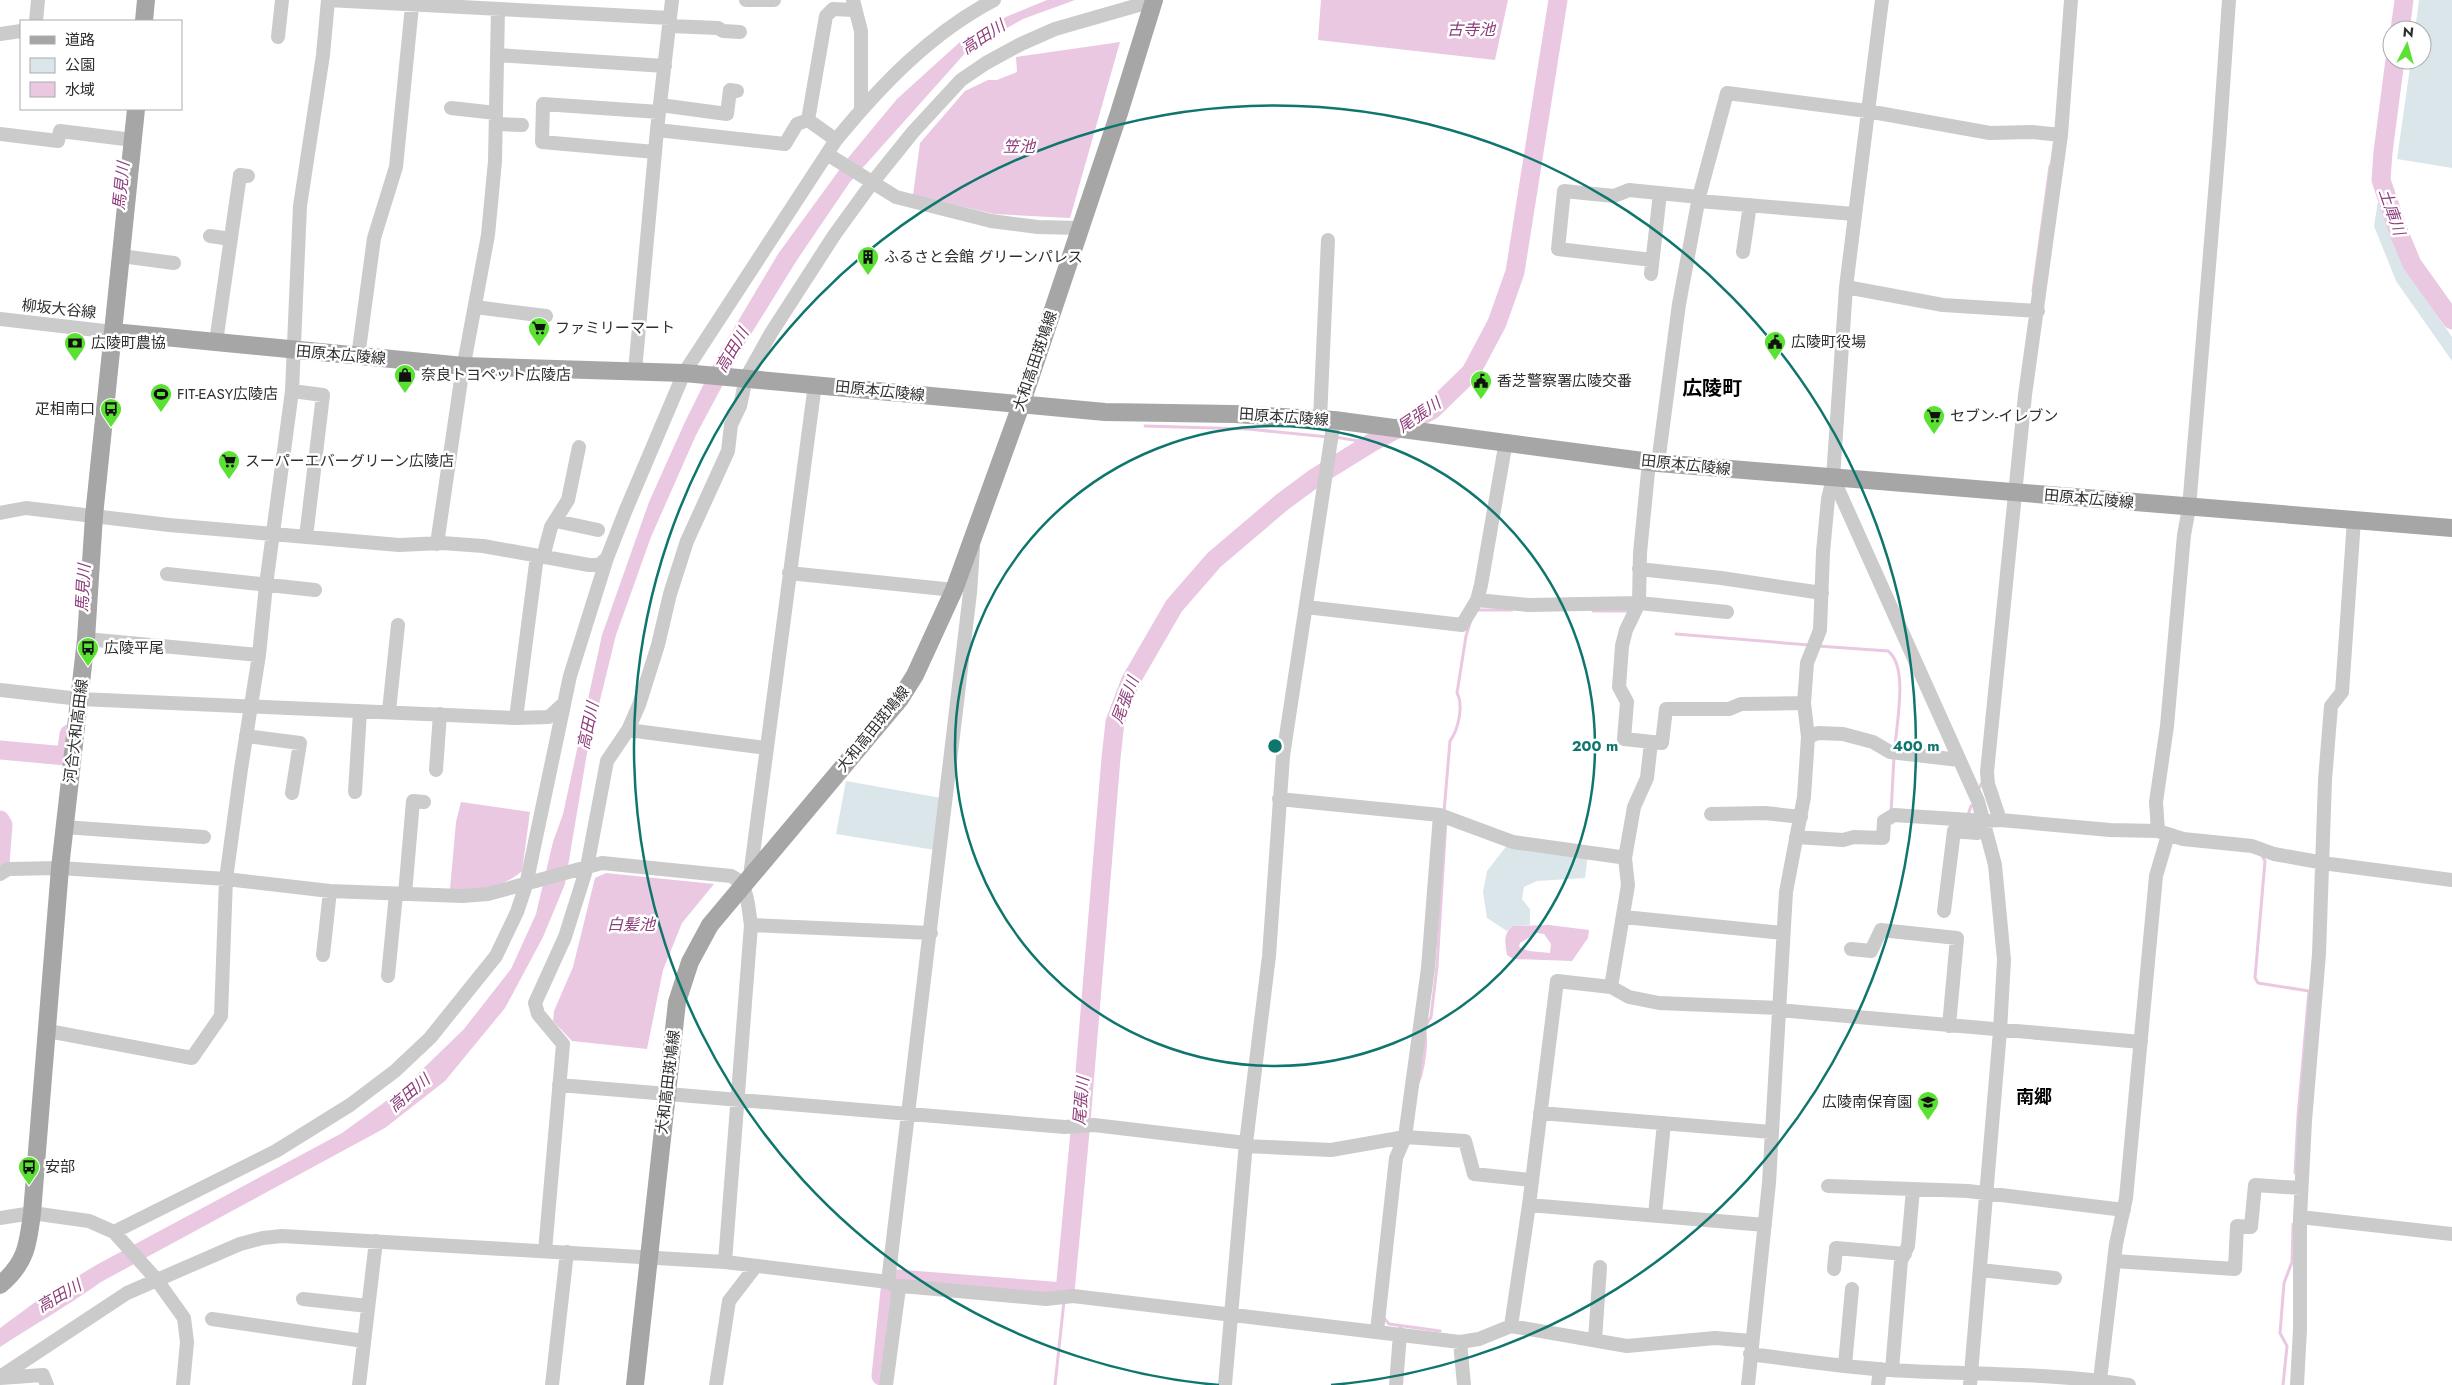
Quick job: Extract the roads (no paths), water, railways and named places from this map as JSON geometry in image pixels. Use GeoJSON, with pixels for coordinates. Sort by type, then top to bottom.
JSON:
{"type":"FeatureCollection","features":[{"type":"Feature","properties":{"kind":"main road"},"geometry":{"type":"LineString","coordinates":[[144,20],[146,0]]}},
{"type":"Feature","properties":{"kind":"main road","name":"大和高田斑鳩線"},"geometry":{"type":"LineString","coordinates":[[635,1385],[677,1002],[690,962],[710,925],[900,699],[915,675],[954,590],[1020,405],[1119,113],[1155,0]]}},
{"type":"Feature","properties":{"kind":"main road","name":"河合大和高田線"},"geometry":{"type":"LineString","coordinates":[[0,1285],[19,1266],[26,1251],[32,1213],[73,698],[86,639],[89,515],[114,332],[128,139],[136,110]]}},
{"type":"Feature","properties":{"kind":"main road","name":"田原本広陵線"},"geometry":{"type":"LineString","coordinates":[[114,332],[464,366],[635,371],[744,378],[1105,412],[1234,414],[1329,433],[1375,425],[1654,462],[2189,508],[2452,528]]}},
{"type":"Feature","properties":{"kind":"street"},"geometry":{"type":"LineString","coordinates":[[36,20],[38,0]]}},
{"type":"Feature","properties":{"kind":"street"},"geometry":{"type":"LineString","coordinates":[[278,37],[282,0]]}},
{"type":"Feature","properties":{"kind":"street"},"geometry":{"type":"LineString","coordinates":[[48,1030],[192,1058],[221,1016],[226,880],[246,736],[260,655],[266,585],[292,391],[300,206],[323,55],[328,0],[412,6],[470,4],[498,9],[543,5],[577,6],[718,28],[723,31],[740,32]]}},
{"type":"Feature","properties":{"kind":"street"},"geometry":{"type":"LineString","coordinates":[[635,371],[659,109],[672,0]]}},
{"type":"Feature","properties":{"kind":"street"},"geometry":{"type":"LineString","coordinates":[[746,0],[774,0]]}},
{"type":"Feature","properties":{"kind":"street"},"geometry":{"type":"LineString","coordinates":[[116,1234],[276,1151],[326,1121],[395,1071],[430,1038],[462,997],[486,971],[506,937],[531,883],[564,703],[577,650],[607,558],[688,374],[832,157],[836,140],[861,109],[938,34],[994,0]]}},
{"type":"Feature","properties":{"kind":"street"},"geometry":{"type":"LineString","coordinates":[[546,1251],[563,1044],[538,1014],[535,1003],[565,937],[607,761],[628,730],[658,645],[670,594],[687,541],[728,451],[731,425],[740,406],[744,378],[835,234],[871,182],[913,132],[961,80],[986,63],[1021,44],[1055,29],[1155,0]]}},
{"type":"Feature","properties":{"kind":"street"},"geometry":{"type":"LineString","coordinates":[[1748,1385],[1765,1225],[1772,1132],[1782,934],[1788,876],[1801,817],[1808,737],[1804,703],[1807,663],[1820,630],[1828,499],[1833,478],[1846,287],[1882,0]]}},
{"type":"Feature","properties":{"kind":"street"},"geometry":{"type":"LineString","coordinates":[[1970,1379],[2000,1031],[2004,960],[2001,912],[1986,772],[2032,311],[2042,261],[2071,0]]}},
{"type":"Feature","properties":{"kind":"street"},"geometry":{"type":"LineString","coordinates":[[2100,1380],[2114,1261],[2124,1210],[2156,876],[2163,836],[2156,802],[2167,726],[2184,535],[2189,508],[2219,144],[2228,0]]}},
{"type":"Feature","properties":{"kind":"street"},"geometry":{"type":"LineString","coordinates":[[808,120],[826,16],[833,9],[854,5],[861,31],[861,109]]}},
{"type":"Feature","properties":{"kind":"street"},"geometry":{"type":"LineString","coordinates":[[358,356],[374,238],[396,167],[412,6]]}},
{"type":"Feature","properties":{"kind":"street"},"geometry":{"type":"LineString","coordinates":[[437,544],[464,366],[488,235],[496,118],[498,9]]}},
{"type":"Feature","properties":{"kind":"street"},"geometry":{"type":"LineString","coordinates":[[0,34],[20,31]]}},
{"type":"Feature","properties":{"kind":"street"},"geometry":{"type":"LineString","coordinates":[[497,55],[665,66]]}},
{"type":"Feature","properties":{"kind":"street"},"geometry":{"type":"LineString","coordinates":[[655,152],[542,142],[544,104],[727,114],[730,90],[736,90]]}},
{"type":"Feature","properties":{"kind":"street"},"geometry":{"type":"LineString","coordinates":[[1804,703],[1741,704],[1729,709],[1666,709],[1662,744],[1624,738],[1627,702],[1619,687],[1623,638],[1639,603],[1639,570],[1679,304],[1699,199],[1727,93],[1867,111],[1990,133],[2055,135]]}},
{"type":"Feature","properties":{"kind":"street"},"geometry":{"type":"LineString","coordinates":[[451,108],[522,125]]}},
{"type":"Feature","properties":{"kind":"street"},"geometry":{"type":"LineString","coordinates":[[808,120],[836,140]]}},
{"type":"Feature","properties":{"kind":"street"},"geometry":{"type":"LineString","coordinates":[[657,130],[786,144],[797,124],[808,120]]}},
{"type":"Feature","properties":{"kind":"street"},"geometry":{"type":"LineString","coordinates":[[0,134],[58,141],[60,132],[128,139]]}},
{"type":"Feature","properties":{"kind":"street"},"geometry":{"type":"LineString","coordinates":[[832,157],[896,197],[991,221],[1038,227],[1079,228]]}},
{"type":"Feature","properties":{"kind":"street"},"geometry":{"type":"LineString","coordinates":[[216,342],[240,175],[248,176]]}},
{"type":"Feature","properties":{"kind":"street"},"geometry":{"type":"LineString","coordinates":[[1660,193],[1651,267],[1558,249],[1564,191],[1614,196],[1629,190],[1660,193],[1750,205],[1854,214]]}},
{"type":"Feature","properties":{"kind":"street"},"geometry":{"type":"LineString","coordinates":[[1743,252],[1750,205]]}},
{"type":"Feature","properties":{"kind":"street"},"geometry":{"type":"LineString","coordinates":[[210,236],[231,240]]}},
{"type":"Feature","properties":{"kind":"street"},"geometry":{"type":"LineString","coordinates":[[1225,1385],[1233,1314],[1246,1144],[1269,956],[1283,756],[1325,483],[1329,433],[1328,240]]}},
{"type":"Feature","properties":{"kind":"street"},"geometry":{"type":"LineString","coordinates":[[121,256],[174,263]]}},
{"type":"Feature","properties":{"kind":"street"},"geometry":{"type":"LineString","coordinates":[[1846,287],[1943,305],[2032,311]]}},
{"type":"Feature","properties":{"kind":"street"},"geometry":{"type":"LineString","coordinates":[[475,307],[546,316]]}},
{"type":"Feature","properties":{"kind":"street","name":"柳坂大谷線"},"geometry":{"type":"LineString","coordinates":[[0,319],[114,332]]}},
{"type":"Feature","properties":{"kind":"street"},"geometry":{"type":"LineString","coordinates":[[725,1262],[751,925],[746,880],[766,748],[815,384]]}},
{"type":"Feature","properties":{"kind":"street"},"geometry":{"type":"LineString","coordinates":[[292,391],[323,395],[306,538]]}},
{"type":"Feature","properties":{"kind":"street"},"geometry":{"type":"LineString","coordinates":[[1306,607],[1462,625],[1477,600],[1506,442]]}},
{"type":"Feature","properties":{"kind":"street"},"geometry":{"type":"LineString","coordinates":[[516,718],[540,557],[556,521],[568,500],[579,447]]}},
{"type":"Feature","properties":{"kind":"street"},"geometry":{"type":"LineString","coordinates":[[1833,478],[1959,760],[1992,821]]}},
{"type":"Feature","properties":{"kind":"street"},"geometry":{"type":"LineString","coordinates":[[0,513],[26,508],[168,525],[274,533],[306,538],[399,545],[483,546],[589,565],[599,565],[607,558]]}},
{"type":"Feature","properties":{"kind":"street"},"geometry":{"type":"LineString","coordinates":[[2298,1385],[2300,1217],[2295,1188],[2319,962],[2322,863],[2331,706],[2342,692],[2354,520]]}},
{"type":"Feature","properties":{"kind":"street"},"geometry":{"type":"LineString","coordinates":[[556,521],[598,530]]}},
{"type":"Feature","properties":{"kind":"street"},"geometry":{"type":"LineString","coordinates":[[886,1385],[910,1114],[970,593],[974,534]]}},
{"type":"Feature","properties":{"kind":"street"},"geometry":{"type":"LineString","coordinates":[[1639,570],[1721,578],[1822,593]]}},
{"type":"Feature","properties":{"kind":"street"},"geometry":{"type":"LineString","coordinates":[[789,573],[954,590]]}},
{"type":"Feature","properties":{"kind":"street"},"geometry":{"type":"LineString","coordinates":[[167,574],[315,590]]}},
{"type":"Feature","properties":{"kind":"street"},"geometry":{"type":"LineString","coordinates":[[1477,600],[1528,605],[1639,603],[1727,612]]}},
{"type":"Feature","properties":{"kind":"street"},"geometry":{"type":"LineString","coordinates":[[389,712],[398,625]]}},
{"type":"Feature","properties":{"kind":"street"},"geometry":{"type":"LineString","coordinates":[[86,639],[260,655]]}},
{"type":"Feature","properties":{"kind":"street"},"geometry":{"type":"LineString","coordinates":[[0,690],[73,698],[516,718],[549,717],[564,703]]}},
{"type":"Feature","properties":{"kind":"street"},"geometry":{"type":"LineString","coordinates":[[355,792],[360,712]]}},
{"type":"Feature","properties":{"kind":"street"},"geometry":{"type":"LineString","coordinates":[[436,770],[440,714]]}},
{"type":"Feature","properties":{"kind":"street"},"geometry":{"type":"LineString","coordinates":[[628,730],[766,748]]}},
{"type":"Feature","properties":{"kind":"street"},"geometry":{"type":"LineString","coordinates":[[1808,737],[1818,733],[1842,734],[1873,742],[1893,752],[1959,760]]}},
{"type":"Feature","properties":{"kind":"street"},"geometry":{"type":"LineString","coordinates":[[246,736],[300,743],[292,793]]}},
{"type":"Feature","properties":{"kind":"street"},"geometry":{"type":"LineString","coordinates":[[1611,987],[1628,885],[1625,858],[1634,807],[1647,778],[1651,742]]}},
{"type":"Feature","properties":{"kind":"street"},"geometry":{"type":"LineString","coordinates":[[1279,799],[1447,817],[1514,842],[1620,857]]}},
{"type":"Feature","properties":{"kind":"street"},"geometry":{"type":"LineString","coordinates":[[388,976],[413,801],[424,802]]}},
{"type":"Feature","properties":{"kind":"street"},"geometry":{"type":"LineString","coordinates":[[1711,814],[1765,813],[1801,817]]}},
{"type":"Feature","properties":{"kind":"street"},"geometry":{"type":"LineString","coordinates":[[1796,837],[1843,840],[1854,837],[1883,838],[1884,821],[1891,816],[1967,819],[2110,830],[2252,846],[2274,854],[2322,863],[2452,880]]}},
{"type":"Feature","properties":{"kind":"street"},"geometry":{"type":"LineString","coordinates":[[1377,1331],[1396,1158],[1405,1138],[1447,817]]}},
{"type":"Feature","properties":{"kind":"street"},"geometry":{"type":"LineString","coordinates":[[1944,911],[1954,831],[1977,833],[1992,821]]}},
{"type":"Feature","properties":{"kind":"street"},"geometry":{"type":"LineString","coordinates":[[64,827],[204,837]]}},
{"type":"Feature","properties":{"kind":"street"},"geometry":{"type":"LineString","coordinates":[[0,874],[8,869],[60,868],[226,880],[330,891],[462,896],[488,894],[610,862],[731,876],[746,880]]}},
{"type":"Feature","properties":{"kind":"street"},"geometry":{"type":"LineString","coordinates":[[323,955],[330,891]]}},
{"type":"Feature","properties":{"kind":"street"},"geometry":{"type":"LineString","coordinates":[[1624,917],[1782,934]]}},
{"type":"Feature","properties":{"kind":"street"},"geometry":{"type":"LineString","coordinates":[[751,925],[931,933]]}},
{"type":"Feature","properties":{"kind":"street"},"geometry":{"type":"LineString","coordinates":[[1852,949],[1871,951],[1881,930],[1957,938],[1949,1026]]}},
{"type":"Feature","properties":{"kind":"street"},"geometry":{"type":"LineString","coordinates":[[1511,1326],[1529,1205],[1557,981],[1611,987],[1629,997],[1659,1004],[1779,1009],[2000,1031],[2141,1042]]}},
{"type":"Feature","properties":{"kind":"street"},"geometry":{"type":"LineString","coordinates":[[559,1085],[910,1114],[1071,1126],[1088,1125],[1246,1144],[1331,1150],[1405,1138],[1465,1141],[1474,1174],[1531,1180]]}},
{"type":"Feature","properties":{"kind":"street"},"geometry":{"type":"LineString","coordinates":[[1540,1113],[1772,1132]]}},
{"type":"Feature","properties":{"kind":"street"},"geometry":{"type":"LineString","coordinates":[[1655,1215],[1664,1123]]}},
{"type":"Feature","properties":{"kind":"street"},"geometry":{"type":"LineString","coordinates":[[2114,1261],[2235,1269],[2237,1226],[2251,1227],[2255,1185],[2295,1188]]}},
{"type":"Feature","properties":{"kind":"street"},"geometry":{"type":"LineString","coordinates":[[1828,1186],[1986,1192],[2124,1210]]}},
{"type":"Feature","properties":{"kind":"street"},"geometry":{"type":"LineString","coordinates":[[1878,1385],[1886,1370],[1901,1261],[1908,1246],[1913,1189]]}},
{"type":"Feature","properties":{"kind":"street"},"geometry":{"type":"LineString","coordinates":[[1529,1205],[1765,1225]]}},
{"type":"Feature","properties":{"kind":"street"},"geometry":{"type":"LineString","coordinates":[[0,1218],[32,1213],[89,1221],[116,1234],[178,1307],[186,1324],[187,1342],[182,1385]]}},
{"type":"Feature","properties":{"kind":"street"},"geometry":{"type":"LineString","coordinates":[[2300,1217],[2451,1234]]}},
{"type":"Feature","properties":{"kind":"street"},"geometry":{"type":"LineString","coordinates":[[0,1377],[109,1303],[154,1278],[240,1244],[263,1238],[298,1236],[725,1262],[902,1286],[1052,1298],[1073,1296],[1460,1342],[1479,1339],[1511,1326],[1640,1346],[1715,1338],[1751,1348],[1845,1365],[1886,1370],[1970,1379],[2032,1374],[2100,1380],[2129,1385]]}},
{"type":"Feature","properties":{"kind":"street"},"geometry":{"type":"LineString","coordinates":[[359,1385],[376,1241]]}},
{"type":"Feature","properties":{"kind":"street"},"geometry":{"type":"LineString","coordinates":[[1834,1269],[1836,1248],[1904,1254]]}},
{"type":"Feature","properties":{"kind":"street"},"geometry":{"type":"LineString","coordinates":[[552,1385],[567,1252]]}},
{"type":"Feature","properties":{"kind":"street"},"geometry":{"type":"LineString","coordinates":[[716,1385],[729,1301],[756,1266]]}},
{"type":"Feature","properties":{"kind":"street"},"geometry":{"type":"LineString","coordinates":[[1595,1340],[1600,1267]]}},
{"type":"Feature","properties":{"kind":"street"},"geometry":{"type":"LineString","coordinates":[[1980,1270],[2055,1278]]}},
{"type":"Feature","properties":{"kind":"street"},"geometry":{"type":"LineString","coordinates":[[1845,1365],[1852,1289]]}},
{"type":"Feature","properties":{"kind":"street"},"geometry":{"type":"LineString","coordinates":[[303,1299],[368,1306]]}},
{"type":"Feature","properties":{"kind":"street"},"geometry":{"type":"LineString","coordinates":[[212,1319],[364,1341]]}},
{"type":"Feature","properties":{"kind":"street"},"geometry":{"type":"LineString","coordinates":[[1396,1385],[1400,1334]]}},
{"type":"Feature","properties":{"kind":"street"},"geometry":{"type":"LineString","coordinates":[[1460,1342],[1464,1385]]}},
{"type":"Feature","properties":{"kind":"street"},"geometry":{"type":"LineString","coordinates":[[0,1377],[44,1375],[47,1385]]}},
{"type":"Feature","properties":{"kind":"water","name":"高田川"},"geometry":{"type":"Polygon","coordinates":[[[1047,0],[1075,0],[1023,19],[967,51],[850,182],[797,260],[743,347],[696,435],[651,537],[616,635],[587,753],[565,884],[543,937],[505,1008],[445,1081],[385,1128],[101,1282],[0,1347],[0,1328],[38,1300],[98,1264],[342,1133],[400,1091],[464,1029],[511,969],[536,914],[553,842],[563,814],[602,635],[649,502],[718,355],[778,254],[848,158],[897,99],[961,41],[1008,16],[1047,0]]]}},
{"type":"Feature","properties":{"kind":"water","name":"古寺池"},"geometry":{"type":"Polygon","coordinates":[[[1321,0],[1508,0],[1495,60],[1318,40],[1321,0]]]}},
{"type":"Feature","properties":{"kind":"water","name":"笠池"},"geometry":{"type":"Polygon","coordinates":[[[1120,42],[1070,218],[994,214],[913,195],[920,143],[965,91],[988,80],[997,80],[1017,72],[1016,57],[1120,42]]]}},
{"type":"Feature","properties":{"kind":"water"},"geometry":{"type":"Polygon","coordinates":[[[461,802],[530,812],[522,871],[497,885],[479,889],[450,889],[456,822],[461,802]]]}},
{"type":"Feature","properties":{"kind":"water","name":"白髪池"},"geometry":{"type":"Polygon","coordinates":[[[606,873],[714,884],[682,923],[663,970],[647,1049],[572,1041],[553,1021],[554,1011],[573,967],[595,878],[606,873]]]}},
{"type":"Feature","properties":{"kind":"water"},"geometry":{"type":"Polygon","coordinates":[[[1549,925],[1589,930],[1588,938],[1572,961],[1513,959],[1507,955],[1505,943],[1507,933],[1512,926],[1549,925]],[[1537,933],[1520,943],[1519,947],[1529,951],[1550,953],[1551,944],[1544,934],[1537,933]]]}},
{"type":"Feature","properties":{"kind":"waterway","name":"尾張川"},"geometry":{"type":"LineString","coordinates":[[881,1376],[890,1291],[898,1279],[1065,1292],[1111,758],[1115,722],[1130,682],[1174,606],[1214,560],[1281,503],[1316,477],[1371,443],[1432,410],[1471,372],[1497,323],[1515,272],[1558,0]]}},
{"type":"Feature","properties":{"kind":"waterway","name":"土庫川"},"geometry":{"type":"LineString","coordinates":[[2401,20],[2404,0]]}},
{"type":"Feature","properties":{"kind":"waterway","name":"土庫川"},"geometry":{"type":"LineString","coordinates":[[2394,70],[2381,180],[2412,264],[2452,320]]}},
{"type":"Feature","properties":{"kind":"waterway"},"geometry":{"type":"LineString","coordinates":[[2033,291],[2050,166]]}},
{"type":"Feature","properties":{"kind":"waterway"},"geometry":{"type":"LineString","coordinates":[[1145,426],[1248,429],[1329,437]]}},
{"type":"Feature","properties":{"kind":"waterway"},"geometry":{"type":"LineString","coordinates":[[1335,437],[1371,443]]}},
{"type":"Feature","properties":{"kind":"waterway"},"geometry":{"type":"LineString","coordinates":[[1476,610],[1512,610]]}},
{"type":"Feature","properties":{"kind":"waterway"},"geometry":{"type":"LineString","coordinates":[[1593,611],[1629,611]]}},
{"type":"Feature","properties":{"kind":"waterway"},"geometry":{"type":"LineString","coordinates":[[1444,812],[1450,741],[1459,718],[1460,704],[1457,693],[1466,636],[1470,623]]}},
{"type":"Feature","properties":{"kind":"waterway"},"geometry":{"type":"LineString","coordinates":[[1676,634],[1809,645]]}},
{"type":"Feature","properties":{"kind":"waterway"},"geometry":{"type":"LineString","coordinates":[[1818,646],[1888,651],[1894,659],[1900,682],[1895,748]]}},
{"type":"Feature","properties":{"kind":"waterway","name":"馬見川"},"geometry":{"type":"LineString","coordinates":[[0,750],[66,756],[69,734]]}},
{"type":"Feature","properties":{"kind":"waterway"},"geometry":{"type":"LineString","coordinates":[[1891,813],[1894,757]]}},
{"type":"Feature","properties":{"kind":"waterway"},"geometry":{"type":"LineString","coordinates":[[1968,815],[1971,806]]}},
{"type":"Feature","properties":{"kind":"waterway","name":"馬見川"},"geometry":{"type":"LineString","coordinates":[[0,820],[3,825],[0,863]]}},
{"type":"Feature","properties":{"kind":"waterway"},"geometry":{"type":"LineString","coordinates":[[1425,1027],[1431,1017],[1437,966],[1446,821]]}},
{"type":"Feature","properties":{"kind":"waterway"},"geometry":{"type":"LineString","coordinates":[[2261,854],[2265,861],[2255,978],[2258,983],[2309,991],[2295,1173]]}},
{"type":"Feature","properties":{"kind":"waterway"},"geometry":{"type":"LineString","coordinates":[[1418,1083],[1424,1058],[1425,1033]]}},
{"type":"Feature","properties":{"kind":"waterway"},"geometry":{"type":"LineString","coordinates":[[2283,1385],[2287,1346],[2280,1333],[2284,1283],[2292,1262],[2293,1224]]}},
{"type":"Feature","properties":{"kind":"waterway"},"geometry":{"type":"LineString","coordinates":[[1055,1385],[1064,1301]]}},
{"type":"Feature","properties":{"kind":"waterway"},"geometry":{"type":"LineString","coordinates":[[1384,1318],[1389,1324],[1440,1331]]}},
{"type":"Feature","properties":{"kind":"place","name":"ふるさと会館 グリーンパレス"},"geometry":{"type":"Point","coordinates":[868,276]}},
{"type":"Feature","properties":{"kind":"place","name":"ファミリーマート"},"geometry":{"type":"Point","coordinates":[539,347]}},
{"type":"Feature","properties":{"kind":"place","name":"広陵町役場"},"geometry":{"type":"Point","coordinates":[1775,361]}},
{"type":"Feature","properties":{"kind":"place","name":"広陵町農協"},"geometry":{"type":"Point","coordinates":[75,362]}},
{"type":"Feature","properties":{"kind":"place","name":"奈良トヨペット広陵店"},"geometry":{"type":"Point","coordinates":[405,394]}},
{"type":"Feature","properties":{"kind":"place","name":"香芝警察署広陵交番"},"geometry":{"type":"Point","coordinates":[1481,400]}},
{"type":"Feature","properties":{"kind":"place","name":"FIT-EASY広陵店"},"geometry":{"type":"Point","coordinates":[161,413]}},
{"type":"Feature","properties":{"kind":"place","name":"疋相南口"},"geometry":{"type":"Point","coordinates":[111,428]}},
{"type":"Feature","properties":{"kind":"place","name":"セブン-イレブン"},"geometry":{"type":"Point","coordinates":[1934,435]}},
{"type":"Feature","properties":{"kind":"place","name":"スーパーエバーグリーン広陵店"},"geometry":{"type":"Point","coordinates":[229,480]}},
{"type":"Feature","properties":{"kind":"place","name":"広陵平尾"},"geometry":{"type":"Point","coordinates":[88,667]}},
{"type":"Feature","properties":{"kind":"place","name":"広陵南保育園"},"geometry":{"type":"Point","coordinates":[1928,1121]}},
{"type":"Feature","properties":{"kind":"place","name":"安部"},"geometry":{"type":"Point","coordinates":[29,1186]}},
{"type":"Feature","properties":{"kind":"district","name":"広陵町"},"geometry":{"type":"Point","coordinates":[1712,388]}},
{"type":"Feature","properties":{"kind":"district","name":"南郷"},"geometry":{"type":"Point","coordinates":[2034,1097]}}]}
